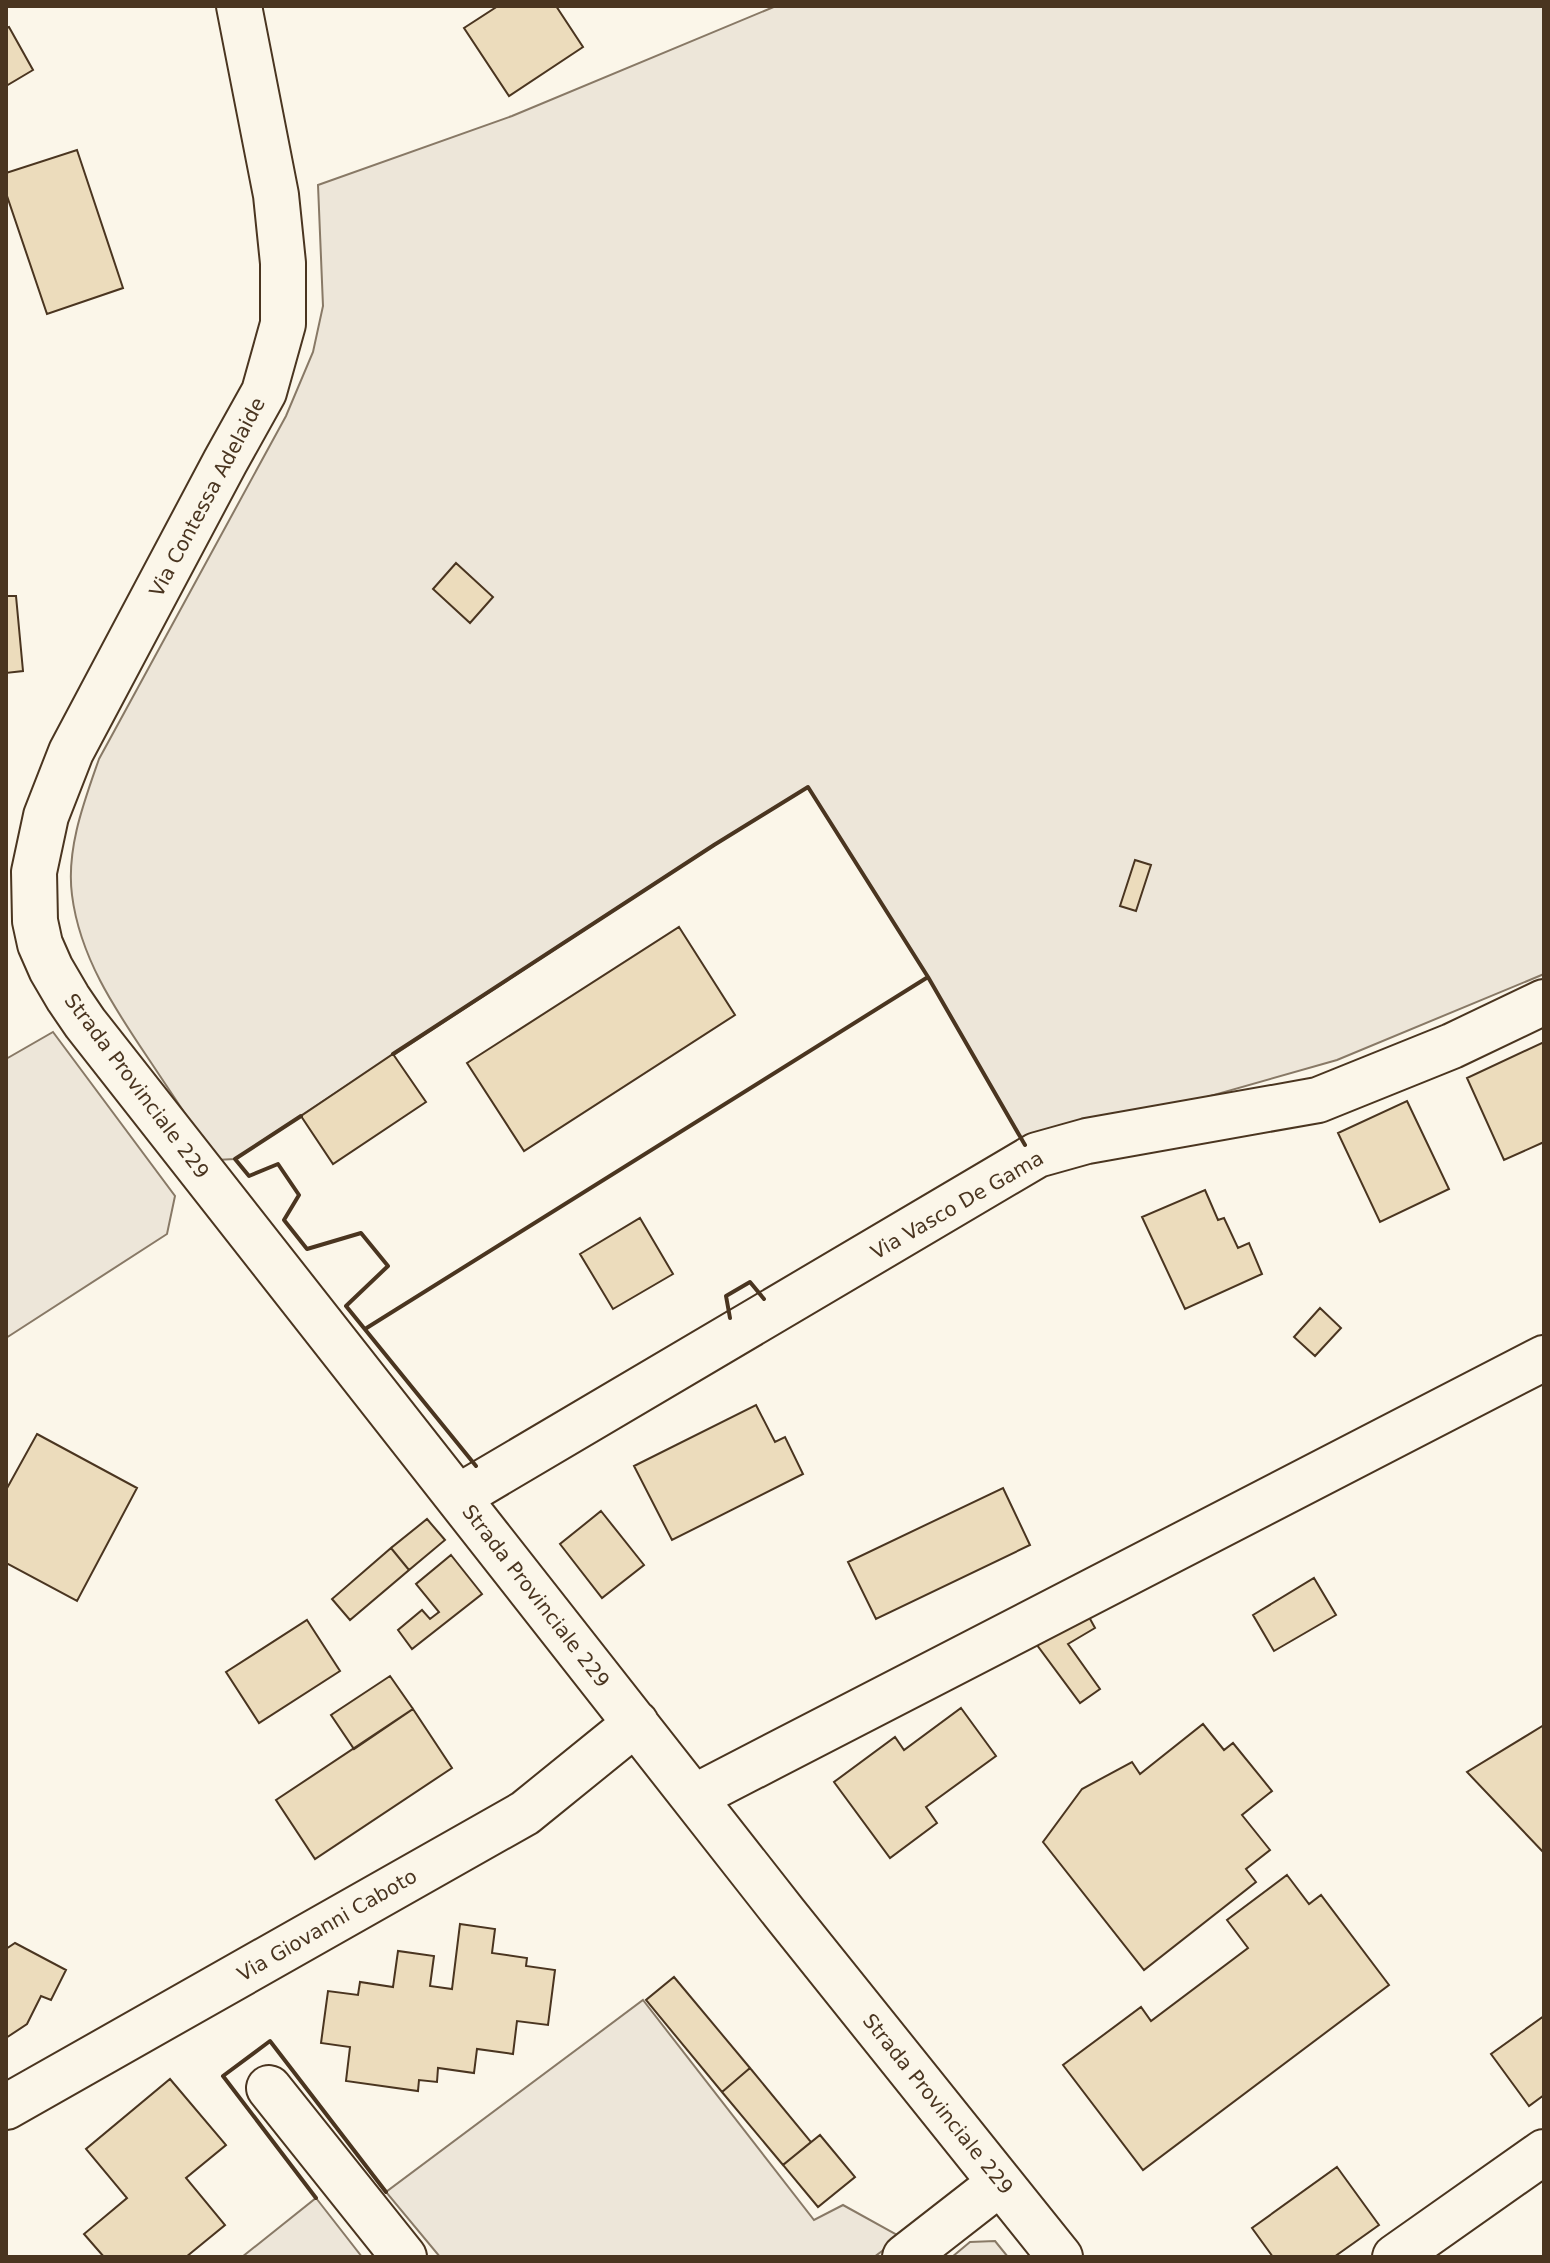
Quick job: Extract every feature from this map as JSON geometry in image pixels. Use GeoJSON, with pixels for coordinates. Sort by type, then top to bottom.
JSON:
{"type":"FeatureCollection","features":[{"type":"Feature","properties":{"kind":"street","name":"Via Contessa Adelaide"},"geometry":{"type":"LineString","coordinates":[[21,925],[46,816],[71,752],[264,392],[283,324],[283,263],[276,195],[239,6]]}},
{"type":"Feature","properties":{"kind":"street","name":"Strada Provinciale 229"},"geometry":{"type":"LineString","coordinates":[[21,925],[40,944],[51,969],[85,1023],[1060,2257]]}},
{"type":"Feature","properties":{"kind":"street","name":"Via Vasco De Gama"},"geometry":{"type":"LineString","coordinates":[[458,1497],[1037,1155],[1087,1141],[1318,1100],[1452,1046],[1544,1002]]}},
{"type":"Feature","properties":{"kind":"street"},"geometry":{"type":"LineString","coordinates":[[694,1797],[1544,1358]]}},
{"type":"Feature","properties":{"kind":"street","name":"Via Giovanni Caboto"},"geometry":{"type":"LineString","coordinates":[[6,2107],[525,1813],[636,1723]]}},
{"type":"Feature","properties":{"kind":"street"},"geometry":{"type":"LineString","coordinates":[[269,2088],[404,2257]]}},
{"type":"Feature","properties":{"kind":"street"},"geometry":{"type":"LineString","coordinates":[[1395,2257],[1544,2152]]}},
{"type":"Feature","properties":{"kind":"street"},"geometry":{"type":"LineString","coordinates":[[905,2257],[1000,2183]]}},
{"type":"Feature","properties":{"kind":"shaded area"},"geometry":{"type":"Polygon","coordinates":[[[776,6],[1544,6],[1544,974],[1337,1060],[1027,1148],[928,977],[808,787],[714,845],[235,1159],[216,1160],[102,984],[76,919],[72,860],[78,826],[99,759],[286,416],[313,352],[323,306],[318,185],[512,116],[776,6]]]}},
{"type":"Feature","properties":{"kind":"shaded area"},"geometry":{"type":"Polygon","coordinates":[[[53,1032],[175,1196],[167,1234],[6,1338],[6,1059],[53,1032]]]}},
{"type":"Feature","properties":{"kind":"shaded area"},"geometry":{"type":"Polygon","coordinates":[[[643,2000],[814,2220],[843,2205],[901,2237],[874,2257],[440,2257],[386,2192],[643,2000]]]}},
{"type":"Feature","properties":{"kind":"shaded area"},"geometry":{"type":"Polygon","coordinates":[[[316,2198],[362,2257],[242,2257],[316,2198]]]}},
{"type":"Feature","properties":{"kind":"shaded area"},"geometry":{"type":"Polygon","coordinates":[[[995,2241],[1008,2257],[952,2257],[970,2242],[995,2241]]]}},
{"type":"Feature","properties":{"kind":"building"},"geometry":{"type":"Polygon","coordinates":[[[498,6],[556,6],[583,47],[509,96],[464,28],[498,6]]]}},
{"type":"Feature","properties":{"kind":"building"},"geometry":{"type":"Polygon","coordinates":[[[9,27],[33,70],[6,86],[6,28],[9,27]]]}},
{"type":"Feature","properties":{"kind":"building"},"geometry":{"type":"Polygon","coordinates":[[[77,150],[123,288],[47,314],[6,193],[6,173],[77,150]]]}},
{"type":"Feature","properties":{"kind":"building"},"geometry":{"type":"Polygon","coordinates":[[[456,563],[493,597],[470,623],[433,589],[456,563]]]}},
{"type":"Feature","properties":{"kind":"building"},"geometry":{"type":"Polygon","coordinates":[[[6,596],[16,596],[23,671],[6,673],[6,596]]]}},
{"type":"Feature","properties":{"kind":"building"},"geometry":{"type":"Polygon","coordinates":[[[1135,860],[1151,865],[1136,911],[1120,906],[1135,860]]]}},
{"type":"Feature","properties":{"kind":"building"},"geometry":{"type":"Polygon","coordinates":[[[679,927],[735,1015],[524,1151],[467,1063],[679,927]]]}},
{"type":"Feature","properties":{"kind":"building"},"geometry":{"type":"Polygon","coordinates":[[[1544,1042],[1544,1142],[1504,1160],[1467,1078],[1544,1042]]]}},
{"type":"Feature","properties":{"kind":"building"},"geometry":{"type":"Polygon","coordinates":[[[393,1054],[426,1102],[333,1164],[301,1116],[393,1054]]]}},
{"type":"Feature","properties":{"kind":"building"},"geometry":{"type":"Polygon","coordinates":[[[1407,1101],[1449,1189],[1380,1222],[1338,1133],[1407,1101]]]}},
{"type":"Feature","properties":{"kind":"building"},"geometry":{"type":"Polygon","coordinates":[[[1205,1190],[1218,1220],[1224,1218],[1238,1248],[1249,1243],[1262,1274],[1185,1309],[1142,1217],[1205,1190]]]}},
{"type":"Feature","properties":{"kind":"building"},"geometry":{"type":"Polygon","coordinates":[[[640,1218],[673,1274],[613,1309],[580,1254],[640,1218]]]}},
{"type":"Feature","properties":{"kind":"building"},"geometry":{"type":"Polygon","coordinates":[[[1320,1308],[1341,1328],[1315,1356],[1294,1337],[1320,1308]]]}},
{"type":"Feature","properties":{"kind":"building"},"geometry":{"type":"Polygon","coordinates":[[[756,1405],[775,1442],[785,1437],[803,1474],[672,1540],[634,1466],[756,1405]]]}},
{"type":"Feature","properties":{"kind":"building"},"geometry":{"type":"Polygon","coordinates":[[[37,1434],[137,1488],[77,1601],[6,1563],[6,1490],[37,1434]]]}},
{"type":"Feature","properties":{"kind":"building"},"geometry":{"type":"Polygon","coordinates":[[[1003,1488],[1030,1545],[876,1619],[848,1562],[1003,1488]]]}},
{"type":"Feature","properties":{"kind":"building"},"geometry":{"type":"Polygon","coordinates":[[[601,1511],[644,1565],[602,1598],[560,1544],[601,1511]]]}},
{"type":"Feature","properties":{"kind":"building"},"geometry":{"type":"Polygon","coordinates":[[[427,1519],[445,1540],[409,1570],[391,1548],[427,1519]]]}},
{"type":"Feature","properties":{"kind":"building"},"geometry":{"type":"Polygon","coordinates":[[[391,1548],[409,1570],[350,1620],[332,1599],[391,1548]]]}},
{"type":"Feature","properties":{"kind":"building"},"geometry":{"type":"Polygon","coordinates":[[[451,1555],[482,1594],[412,1649],[398,1630],[422,1610],[430,1619],[439,1612],[416,1584],[451,1555]]]}},
{"type":"Feature","properties":{"kind":"building"},"geometry":{"type":"Polygon","coordinates":[[[1314,1578],[1336,1615],[1274,1651],[1253,1615],[1314,1578]]]}},
{"type":"Feature","properties":{"kind":"building"},"geometry":{"type":"Polygon","coordinates":[[[1089,1617],[1095,1628],[1068,1644],[1100,1689],[1080,1703],[1037,1645],[1089,1617]]]}},
{"type":"Feature","properties":{"kind":"building"},"geometry":{"type":"Polygon","coordinates":[[[307,1620],[340,1671],[259,1723],[226,1672],[307,1620]]]}},
{"type":"Feature","properties":{"kind":"building"},"geometry":{"type":"Polygon","coordinates":[[[390,1676],[413,1709],[354,1749],[331,1715],[390,1676]]]}},
{"type":"Feature","properties":{"kind":"building"},"geometry":{"type":"Polygon","coordinates":[[[961,1708],[996,1756],[926,1807],[937,1823],[890,1858],[834,1782],[895,1737],[904,1750],[961,1708]]]}},
{"type":"Feature","properties":{"kind":"building"},"geometry":{"type":"Polygon","coordinates":[[[413,1709],[452,1768],[315,1859],[276,1800],[413,1709]]]}},
{"type":"Feature","properties":{"kind":"building"},"geometry":{"type":"Polygon","coordinates":[[[1203,1724],[1224,1750],[1233,1743],[1272,1791],[1242,1815],[1270,1850],[1246,1869],[1256,1882],[1144,1970],[1043,1842],[1082,1789],[1132,1762],[1140,1774],[1203,1724]]]}},
{"type":"Feature","properties":{"kind":"building"},"geometry":{"type":"Polygon","coordinates":[[[1544,1725],[1544,1853],[1467,1772],[1544,1725]]]}},
{"type":"Feature","properties":{"kind":"building"},"geometry":{"type":"Polygon","coordinates":[[[1287,1875],[1309,1904],[1321,1895],[1389,1985],[1143,2170],[1063,2065],[1141,2007],[1151,2021],[1248,1948],[1227,1920],[1287,1875]]]}},
{"type":"Feature","properties":{"kind":"building"},"geometry":{"type":"Polygon","coordinates":[[[460,1924],[495,1929],[492,1953],[527,1958],[526,1966],[555,1970],[548,2025],[517,2021],[513,2054],[477,2049],[474,2073],[438,2068],[437,2082],[419,2080],[418,2091],[346,2081],[350,2047],[321,2043],[328,1991],[358,1995],[360,1982],[393,1987],[398,1951],[434,1956],[430,1986],[452,1989],[460,1924]]]}},
{"type":"Feature","properties":{"kind":"building"},"geometry":{"type":"Polygon","coordinates":[[[15,1943],[66,1970],[51,2000],[41,1996],[27,2024],[6,2038],[6,1949],[15,1943]]]}},
{"type":"Feature","properties":{"kind":"building"},"geometry":{"type":"Polygon","coordinates":[[[674,1977],[750,2068],[722,2092],[646,2000],[674,1977]]]}},
{"type":"Feature","properties":{"kind":"building"},"geometry":{"type":"Polygon","coordinates":[[[1544,2016],[1544,2095],[1529,2106],[1491,2054],[1544,2016]]]}},
{"type":"Feature","properties":{"kind":"building"},"geometry":{"type":"Polygon","coordinates":[[[750,2068],[811,2142],[783,2165],[722,2092],[750,2068]]]}},
{"type":"Feature","properties":{"kind":"building"},"geometry":{"type":"Polygon","coordinates":[[[170,2079],[226,2145],[186,2178],[225,2225],[186,2257],[104,2257],[84,2234],[127,2198],[86,2149],[170,2079]]]}},
{"type":"Feature","properties":{"kind":"building"},"geometry":{"type":"Polygon","coordinates":[[[820,2135],[855,2177],[818,2207],[783,2165],[820,2135]]]}},
{"type":"Feature","properties":{"kind":"building"},"geometry":{"type":"Polygon","coordinates":[[[1337,2167],[1379,2225],[1334,2257],[1273,2257],[1252,2228],[1337,2167]]]}},
{"type":"Feature","properties":{"kind":"wall"},"geometry":{"type":"LineString","coordinates":[[393,1054],[808,787],[928,977],[1025,1145]]}},
{"type":"Feature","properties":{"kind":"wall"},"geometry":{"type":"LineString","coordinates":[[365,1329],[928,977]]}},
{"type":"Feature","properties":{"kind":"wall"},"geometry":{"type":"LineString","coordinates":[[301,1116],[235,1159],[249,1176],[278,1164],[299,1195],[284,1220],[307,1249],[361,1233],[388,1266],[346,1306],[476,1466]]}},
{"type":"Feature","properties":{"kind":"wall"},"geometry":{"type":"LineString","coordinates":[[730,1318],[726,1296],[750,1282],[764,1299]]}},
{"type":"Feature","properties":{"kind":"wall"},"geometry":{"type":"LineString","coordinates":[[316,2198],[223,2076],[270,2041],[386,2192]]}}]}
